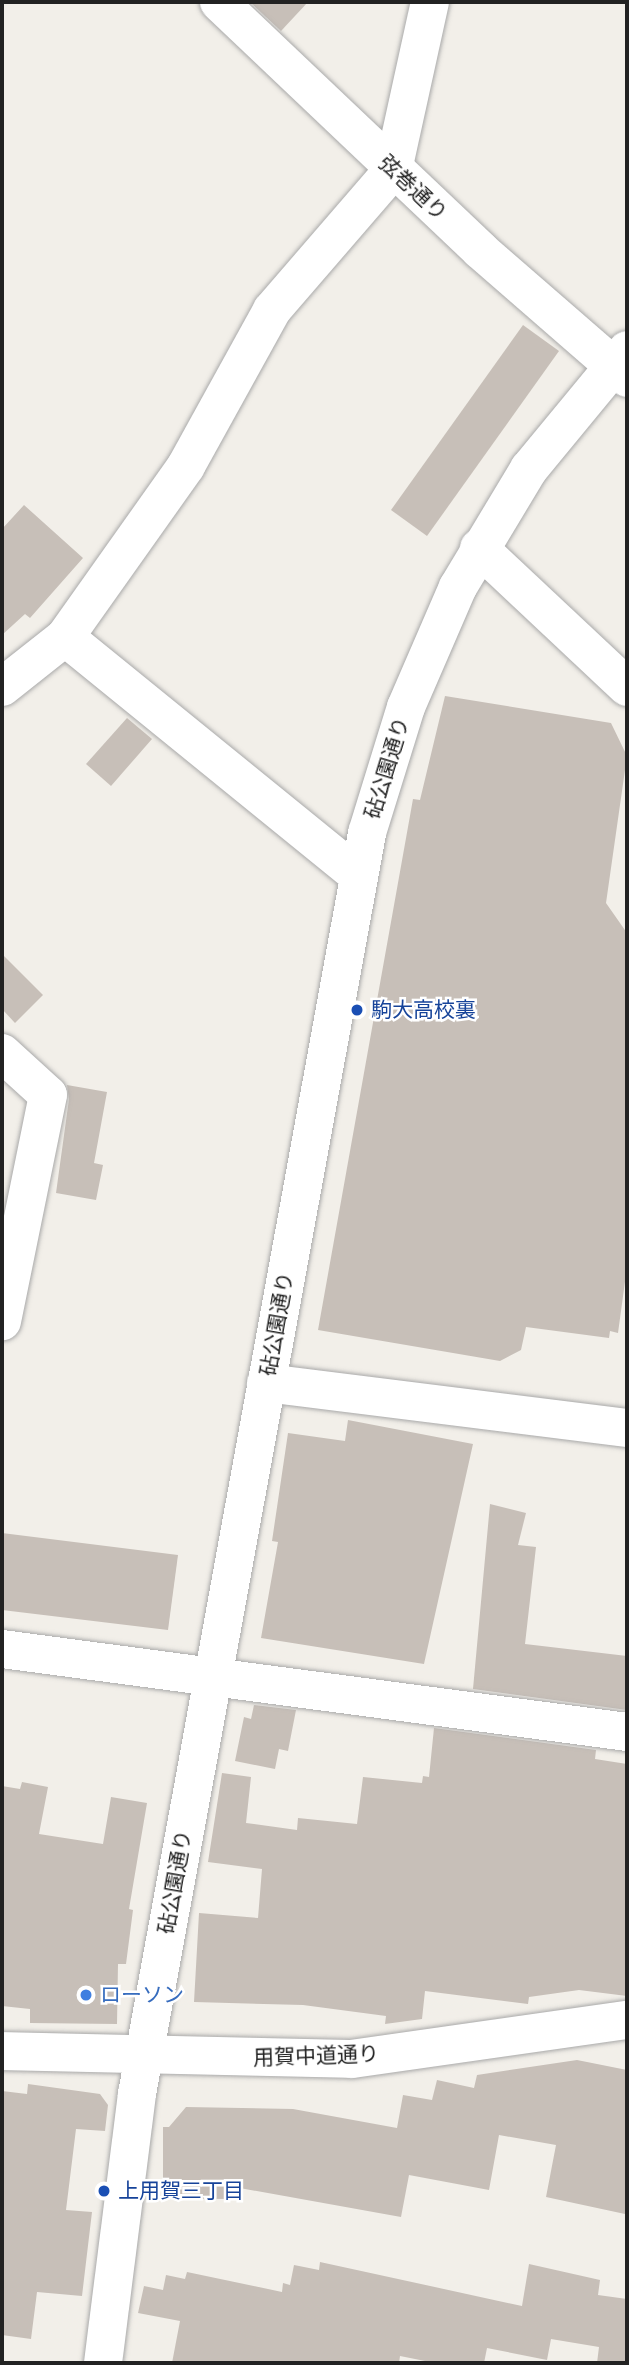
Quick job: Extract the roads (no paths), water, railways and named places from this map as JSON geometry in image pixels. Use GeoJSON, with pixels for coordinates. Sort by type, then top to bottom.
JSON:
{"type":"FeatureCollection","features":[{"type":"Feature","properties":{"kind":"street","name":"弦巻通り"},"geometry":{"type":"LineString","coordinates":[[219,2],[393,170],[623,365]]}},
{"type":"Feature","properties":{"kind":"street"},"geometry":{"type":"LineString","coordinates":[[2,687],[65,637],[186,466],[272,310],[393,170],[430,2]]}},
{"type":"Feature","properties":{"kind":"street","name":"砧公園通り"},"geometry":{"type":"LineString","coordinates":[[103,2363],[144,2055],[358,875],[378,790],[405,707],[479,548],[529,469],[623,365]]}},
{"type":"Feature","properties":{"kind":"street"},"geometry":{"type":"LineString","coordinates":[[479,548],[627,687]]}},
{"type":"Feature","properties":{"kind":"street"},"geometry":{"type":"LineString","coordinates":[[65,637],[358,875]]}},
{"type":"Feature","properties":{"kind":"street"},"geometry":{"type":"LineString","coordinates":[[2,1053],[48,1095],[2,1321]]}},
{"type":"Feature","properties":{"kind":"street"},"geometry":{"type":"LineString","coordinates":[[266,1383],[627,1428]]}},
{"type":"Feature","properties":{"kind":"street"},"geometry":{"type":"LineString","coordinates":[[2,1649],[627,1732]]}},
{"type":"Feature","properties":{"kind":"street","name":"用賀中道通り"},"geometry":{"type":"LineString","coordinates":[[2,2051],[352,2059],[627,2020]]}},
{"type":"Feature","properties":{"kind":"place","name":"駒大高校裏"},"geometry":{"type":"Point","coordinates":[357,1010]}},
{"type":"Feature","properties":{"kind":"place","name":"ローソン"},"geometry":{"type":"Point","coordinates":[86,1995]}},
{"type":"Feature","properties":{"kind":"place","name":"上用賀三丁目"},"geometry":{"type":"Point","coordinates":[104,2191]}}]}
